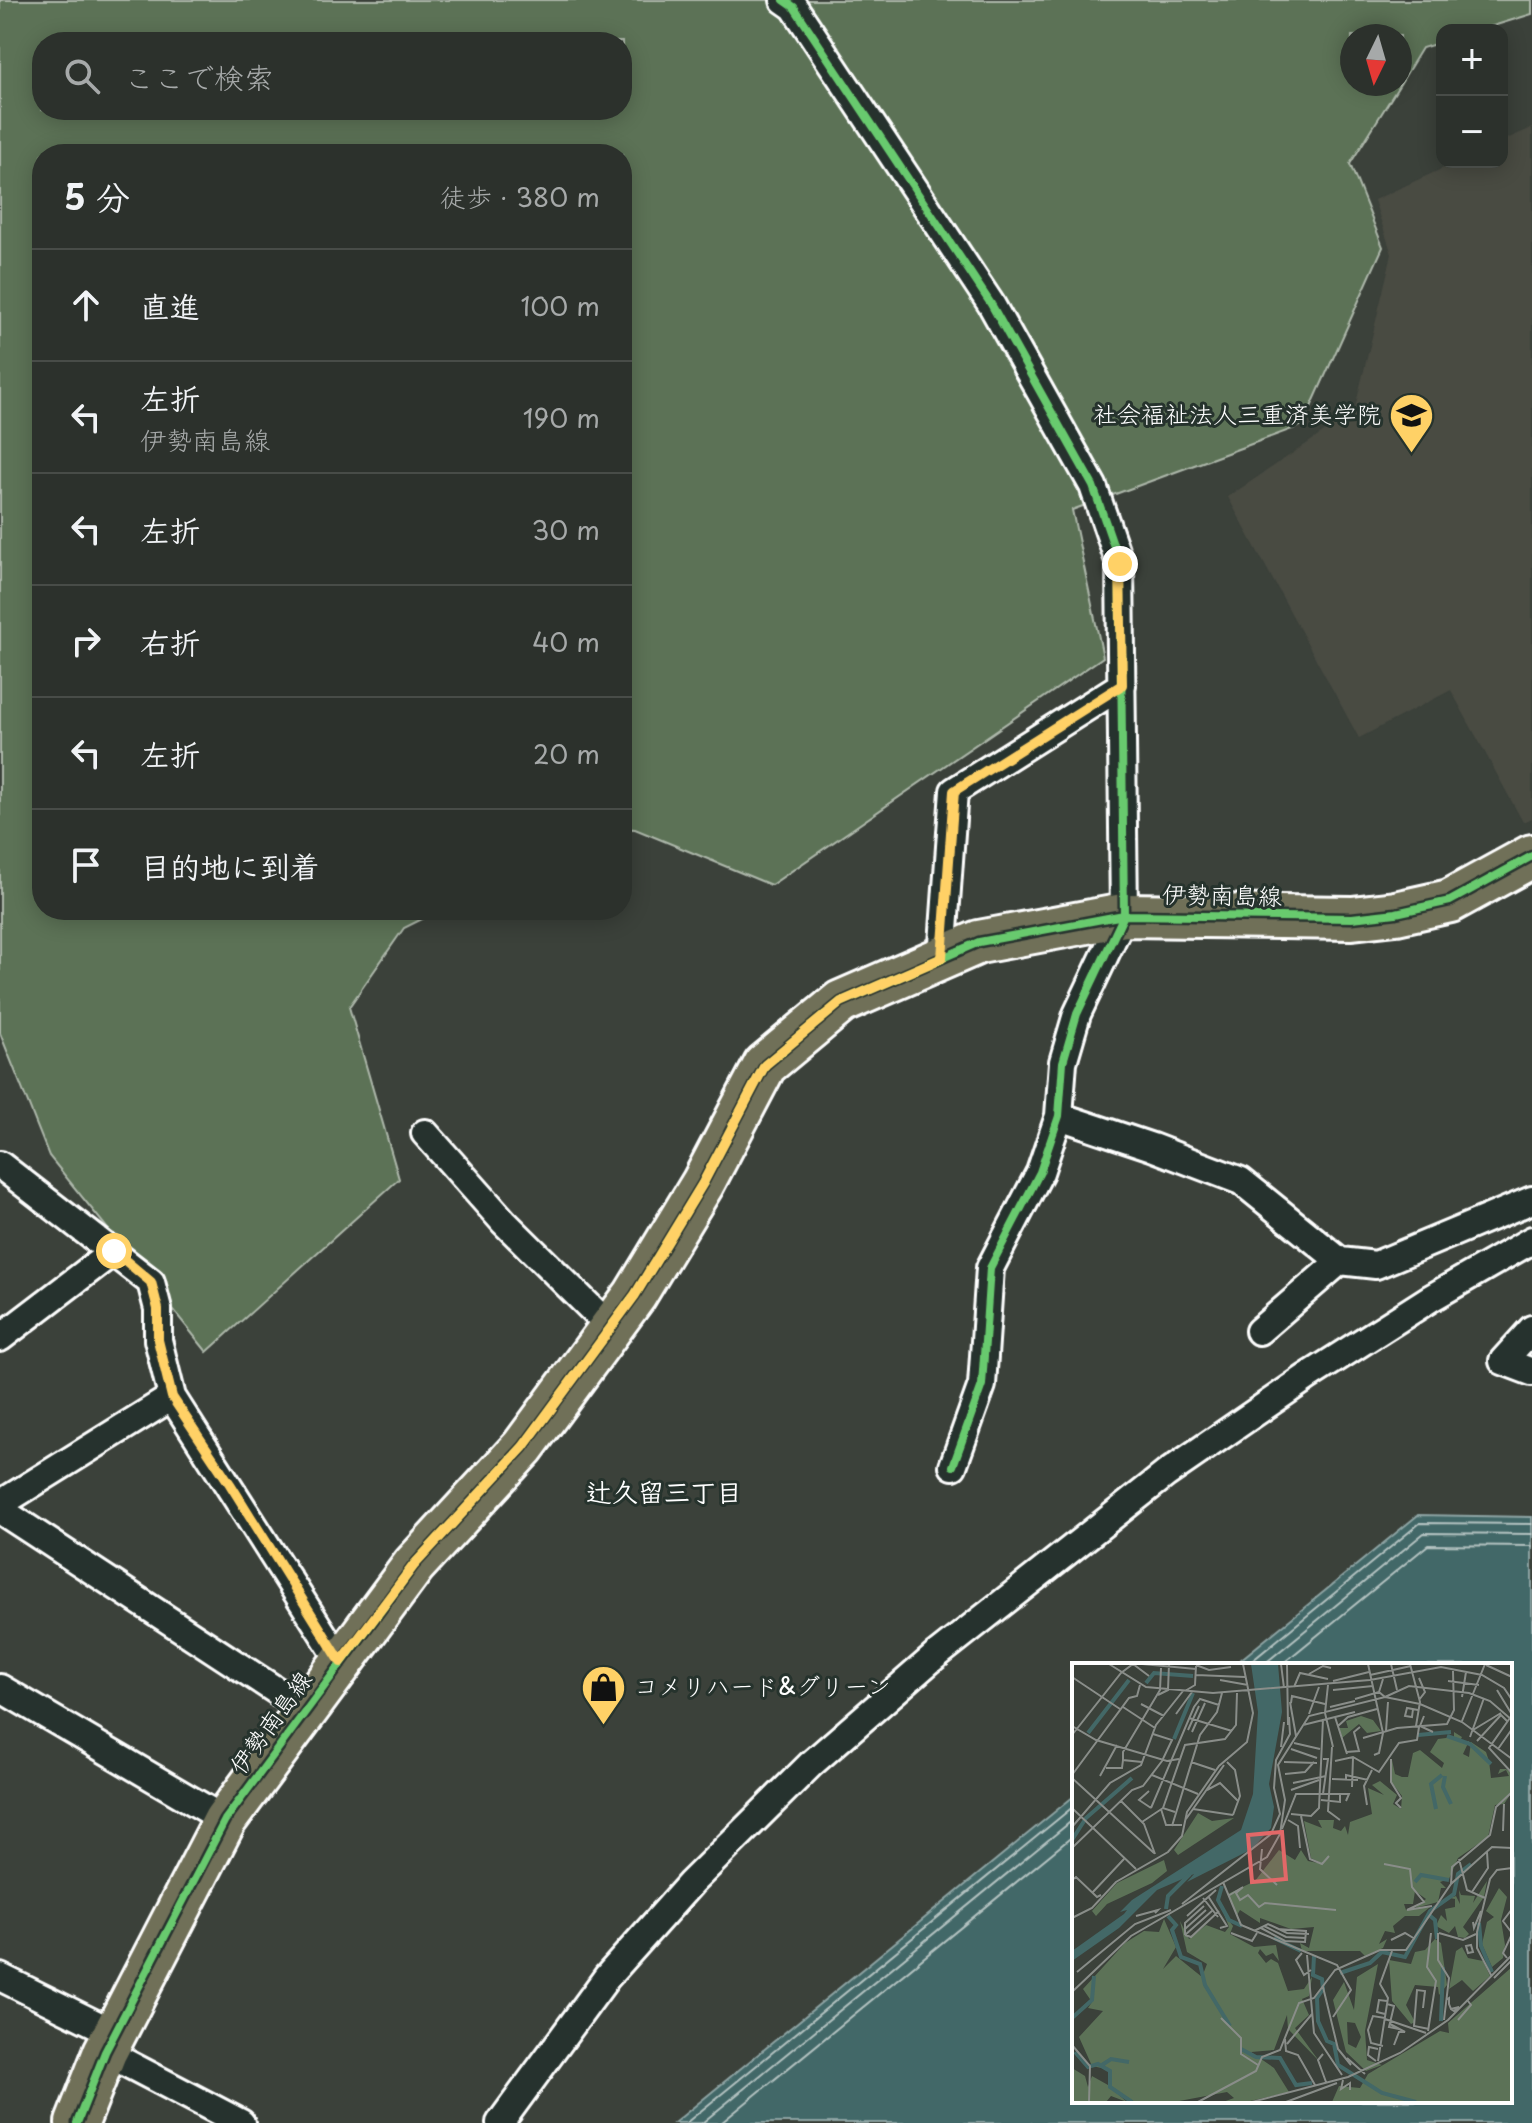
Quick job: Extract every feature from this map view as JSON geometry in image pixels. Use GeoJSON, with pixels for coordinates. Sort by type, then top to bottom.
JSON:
{"type":"FeatureCollection","features":[{"type":"Feature","properties":{"kind":"main road","name":"伊勢南島線"},"geometry":{"type":"LineString","coordinates":[[77,2123],[110,2043],[225,1820],[414,1565],[523,1447],[635,1295],[703,1183],[765,1065],[841,1002],[979,942],[1124,915],[1352,918],[1396,913],[1450,901],[1532,856]]}},
{"type":"Feature","properties":{"kind":"street"},"geometry":{"type":"LineString","coordinates":[[784,0],[794,7],[991,304],[1093,486],[1120,564],[1124,915],[1077,1014],[1063,1062],[1059,1116],[1040,1172],[990,1268],[982,1385],[953,1466]]}},
{"type":"Feature","properties":{"kind":"street"},"geometry":{"type":"LineString","coordinates":[[942,958],[954,791],[1122,685]]}},
{"type":"Feature","properties":{"kind":"street"},"geometry":{"type":"LineString","coordinates":[[1059,1116],[1241,1181],[1340,1261],[1376,1265],[1532,1200]]}},
{"type":"Feature","properties":{"kind":"street"},"geometry":{"type":"LineString","coordinates":[[425,1133],[504,1222],[611,1328]]}},
{"type":"Feature","properties":{"kind":"street"},"geometry":{"type":"LineString","coordinates":[[0,1165],[151,1282],[158,1309],[158,1340],[172,1397],[341,1662]]}},
{"type":"Feature","properties":{"kind":"street"},"geometry":{"type":"LineString","coordinates":[[500,2123],[607,1977],[691,1883],[811,1764],[934,1657],[1166,1474],[1381,1330],[1532,1240]]}},
{"type":"Feature","properties":{"kind":"street"},"geometry":{"type":"LineString","coordinates":[[0,1338],[114,1251]]}},
{"type":"Feature","properties":{"kind":"street"},"geometry":{"type":"LineString","coordinates":[[1259,1331],[1340,1261]]}},
{"type":"Feature","properties":{"kind":"street"},"geometry":{"type":"LineString","coordinates":[[1532,1329],[1503,1361],[1532,1372]]}},
{"type":"Feature","properties":{"kind":"street"},"geometry":{"type":"LineString","coordinates":[[172,1397],[0,1507],[306,1710]]}},
{"type":"Feature","properties":{"kind":"street"},"geometry":{"type":"LineString","coordinates":[[0,1688],[225,1820]]}},
{"type":"Feature","properties":{"kind":"street"},"geometry":{"type":"LineString","coordinates":[[0,1977],[241,2123]]}},
{"type":"Feature","properties":{"kind":"shaded area","name":"社会福祉法人三重済美学院"},"geometry":{"type":"Polygon","coordinates":[[[1532,128],[1532,818],[1523,822],[1451,690],[1359,738],[1228,497],[1354,412],[1392,254],[1374,200],[1444,168],[1508,168],[1508,138],[1532,128]]]}},
{"type":"Feature","properties":{"kind":"green space"},"geometry":{"type":"Polygon","coordinates":[[[0,0],[1532,0],[1532,14],[1500,24],[1436,24],[1436,44],[1422,48],[1412,64],[1412,24],[1340,24],[1340,96],[1392,96],[1350,164],[1383,247],[1303,425],[1072,510],[1103,657],[771,885],[632,829],[632,144],[32,144],[32,920],[420,920],[404,928],[349,1007],[399,1179],[207,1352],[49,1156],[0,1033],[0,0]]]}},
{"type":"Feature","properties":{"kind":"water"},"geometry":{"type":"Polygon","coordinates":[[[1418,1515],[1532,1517],[1532,2123],[674,2123],[1072,1798],[1072,2103],[1512,2103],[1512,1663],[1236,1663],[1418,1515]]]}},
{"type":"Feature","properties":{"kind":"cycle path"},"geometry":{"type":"LineString","coordinates":[[784,0],[794,7],[991,304],[1093,486],[1120,564],[1124,915],[1077,1014],[1063,1062],[1059,1116],[1040,1172],[990,1268],[982,1385],[953,1466]]}},
{"type":"Feature","properties":{"kind":"cycle path"},"geometry":{"type":"LineString","coordinates":[[77,2123],[105,2052],[225,1820],[414,1565],[523,1447],[635,1295],[703,1183],[765,1065],[841,1002],[979,942],[1124,915],[1352,918],[1396,913],[1450,901],[1532,856]]}},
{"type":"Feature","properties":{"kind":"place","name":"社会福祉法人三重済美学院"},"geometry":{"type":"Point","coordinates":[1412,454]}},
{"type":"Feature","properties":{"kind":"place","name":"コメリハード&グリーン"},"geometry":{"type":"Point","coordinates":[603,1726]}},
{"type":"Feature","properties":{"kind":"district","name":"辻久留三丁目"},"geometry":{"type":"Point","coordinates":[664,1493]}},
{"type":"Feature","properties":{"kind":"route"},"geometry":{"type":"LineString","coordinates":[[114,1251],[151,1282],[158,1309],[158,1340],[172,1397],[341,1662],[414,1565],[523,1447],[635,1295],[703,1183],[765,1065],[841,1002],[942,958],[954,791],[1122,685],[1120,564]]}}]}
